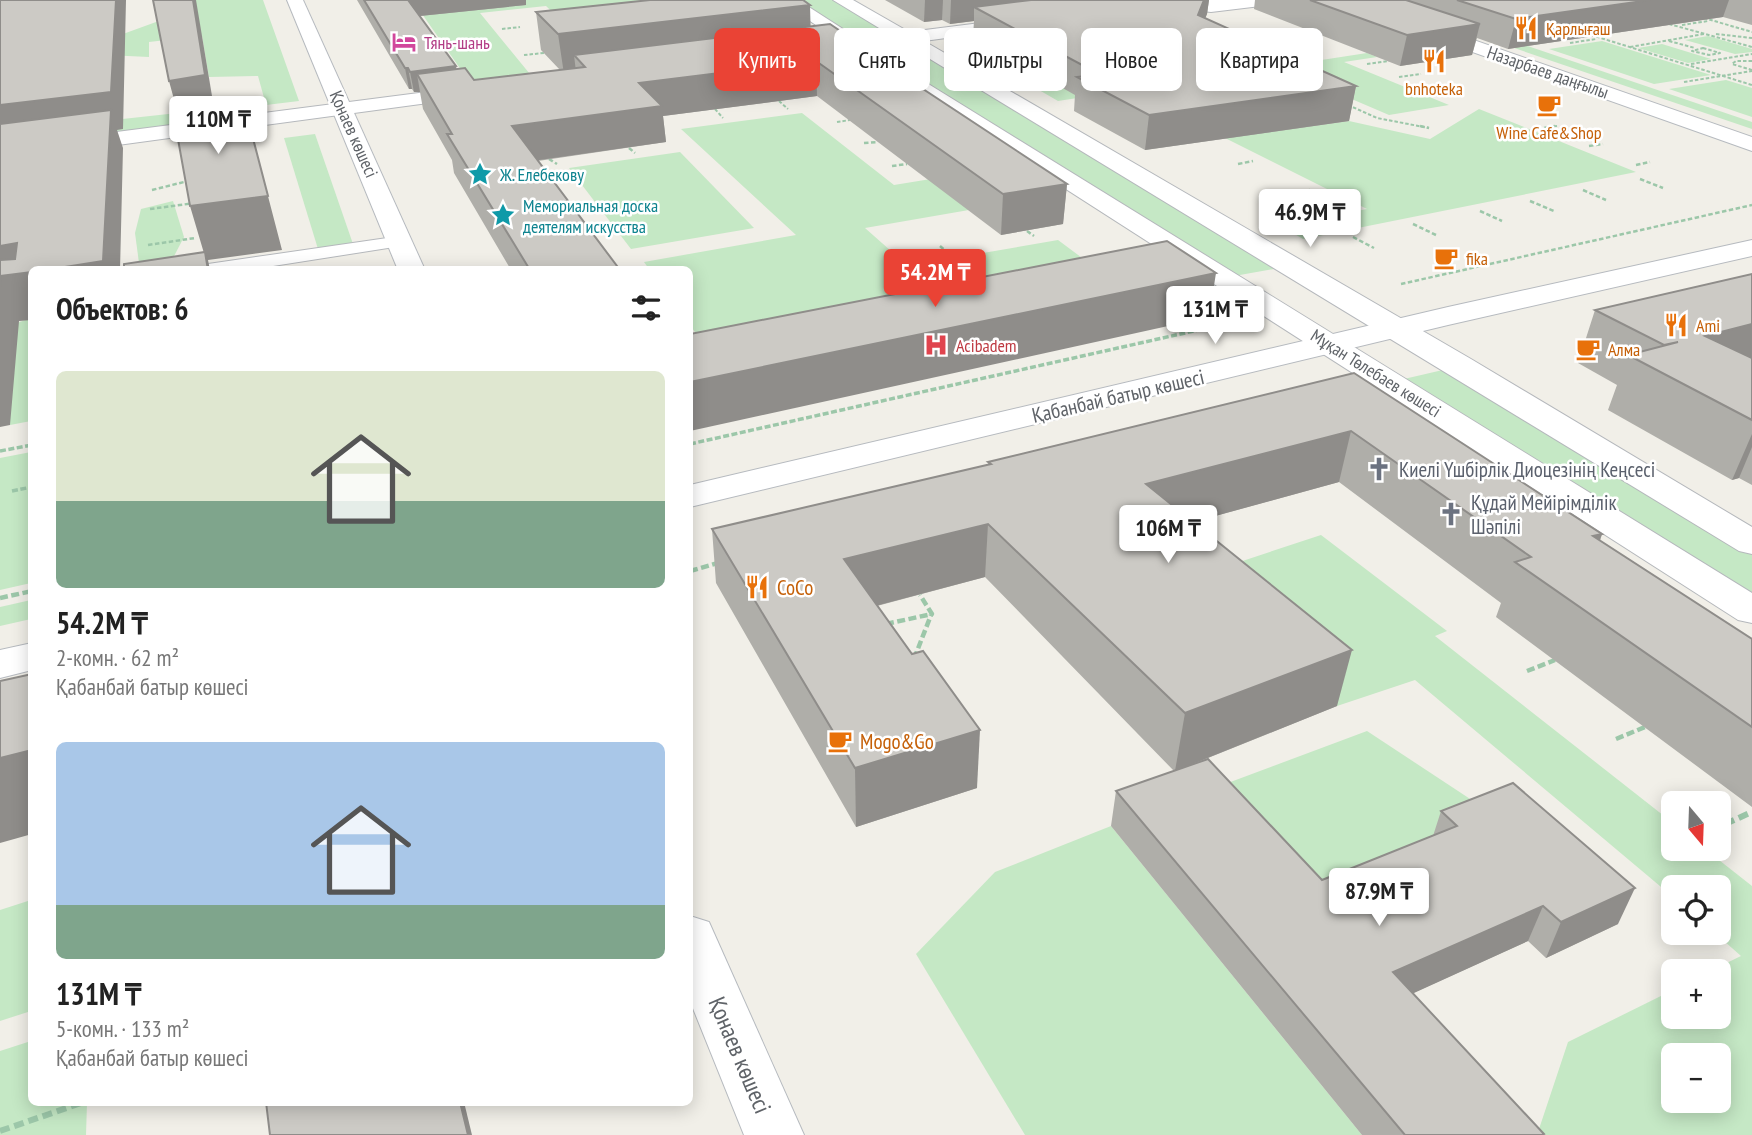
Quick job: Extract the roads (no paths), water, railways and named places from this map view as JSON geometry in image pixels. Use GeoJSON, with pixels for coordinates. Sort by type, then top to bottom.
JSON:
{"type":"FeatureCollection","features":[{"type":"Feature","properties":{"kind":"street","name":"Қонаев көшесі"},"geometry":{"type":"LineString","coordinates":[[295,0],[410,266]]}},
{"type":"Feature","properties":{"kind":"street","name":"Мұқан Төлебаев көшесі"},"geometry":{"type":"LineString","coordinates":[[787,0],[834,30]]}},
{"type":"Feature","properties":{"kind":"street"},"geometry":{"type":"LineString","coordinates":[[841,0],[890,28]]}},
{"type":"Feature","properties":{"kind":"street"},"geometry":{"type":"LineString","coordinates":[[1150,6],[1198,0]]}},
{"type":"Feature","properties":{"kind":"street"},"geometry":{"type":"LineString","coordinates":[[1173,3],[1211,7],[1269,0]]}},
{"type":"Feature","properties":{"kind":"street","name":"Назарбаев даңғылы"},"geometry":{"type":"LineString","coordinates":[[1343,0],[1752,144]]}},
{"type":"Feature","properties":{"kind":"street"},"geometry":{"type":"LineString","coordinates":[[930,35],[1045,20]]}},
{"type":"Feature","properties":{"kind":"street"},"geometry":{"type":"LineString","coordinates":[[822,49],[834,47]]}},
{"type":"Feature","properties":{"kind":"street"},"geometry":{"type":"LineString","coordinates":[[930,52],[1752,543]]}},
{"type":"Feature","properties":{"kind":"street"},"geometry":{"type":"LineString","coordinates":[[0,154],[496,89]]}},
{"type":"Feature","properties":{"kind":"street","name":"Мұқан Төлебаев көшесі"},"geometry":{"type":"LineString","coordinates":[[930,91],[1752,611]]}},
{"type":"Feature","properties":{"kind":"street","name":"Қабанбай батыр көшесі"},"geometry":{"type":"LineString","coordinates":[[693,495],[1752,248]]}},
{"type":"Feature","properties":{"kind":"street"},"geometry":{"type":"LineString","coordinates":[[0,664],[28,657]]}},
{"type":"Feature","properties":{"kind":"street","name":"Қонаев көшесі"},"geometry":{"type":"LineString","coordinates":[[693,944],[774,1135]]}},
{"type":"Feature","properties":{"kind":"lane"},"geometry":{"type":"LineString","coordinates":[[235,266],[401,241]]}},
{"type":"Feature","properties":{"kind":"place","name":"Қарлығаш"},"geometry":{"type":"Point","coordinates":[1526,28]}},
{"type":"Feature","properties":{"kind":"place","name":"Тянь-шань"},"geometry":{"type":"Point","coordinates":[404,42]}},
{"type":"Feature","properties":{"kind":"place","name":"bnhoteka"},"geometry":{"type":"Point","coordinates":[1434,61]}},
{"type":"Feature","properties":{"kind":"place","name":"Wine Cafe&Shop"},"geometry":{"type":"Point","coordinates":[1549,105]}},
{"type":"Feature","properties":{"kind":"place","name":"Ж. Елебекову"},"geometry":{"type":"Point","coordinates":[480,174]}},
{"type":"Feature","properties":{"kind":"place","name":"Мемориальная доска деятелям искусства"},"geometry":{"type":"Point","coordinates":[503,215]}},
{"type":"Feature","properties":{"kind":"place","name":"fika"},"geometry":{"type":"Point","coordinates":[1446,258]}},
{"type":"Feature","properties":{"kind":"place","name":"Ami"},"geometry":{"type":"Point","coordinates":[1676,325]}},
{"type":"Feature","properties":{"kind":"place","name":"Acibadem"},"geometry":{"type":"Point","coordinates":[936,345]}},
{"type":"Feature","properties":{"kind":"place","name":"Алма"},"geometry":{"type":"Point","coordinates":[1588,349]}},
{"type":"Feature","properties":{"kind":"place","name":"Киелі Үшбірлік Диоцезінің Кеңсесі"},"geometry":{"type":"Point","coordinates":[1379,469]}},
{"type":"Feature","properties":{"kind":"place","name":"Құдай Мейірімділік Шәпілі"},"geometry":{"type":"Point","coordinates":[1451,514]}},
{"type":"Feature","properties":{"kind":"place","name":"CoCo"},"geometry":{"type":"Point","coordinates":[757,587]}},
{"type":"Feature","properties":{"kind":"place","name":"Mogo&Go"},"geometry":{"type":"Point","coordinates":[840,741]}}]}
